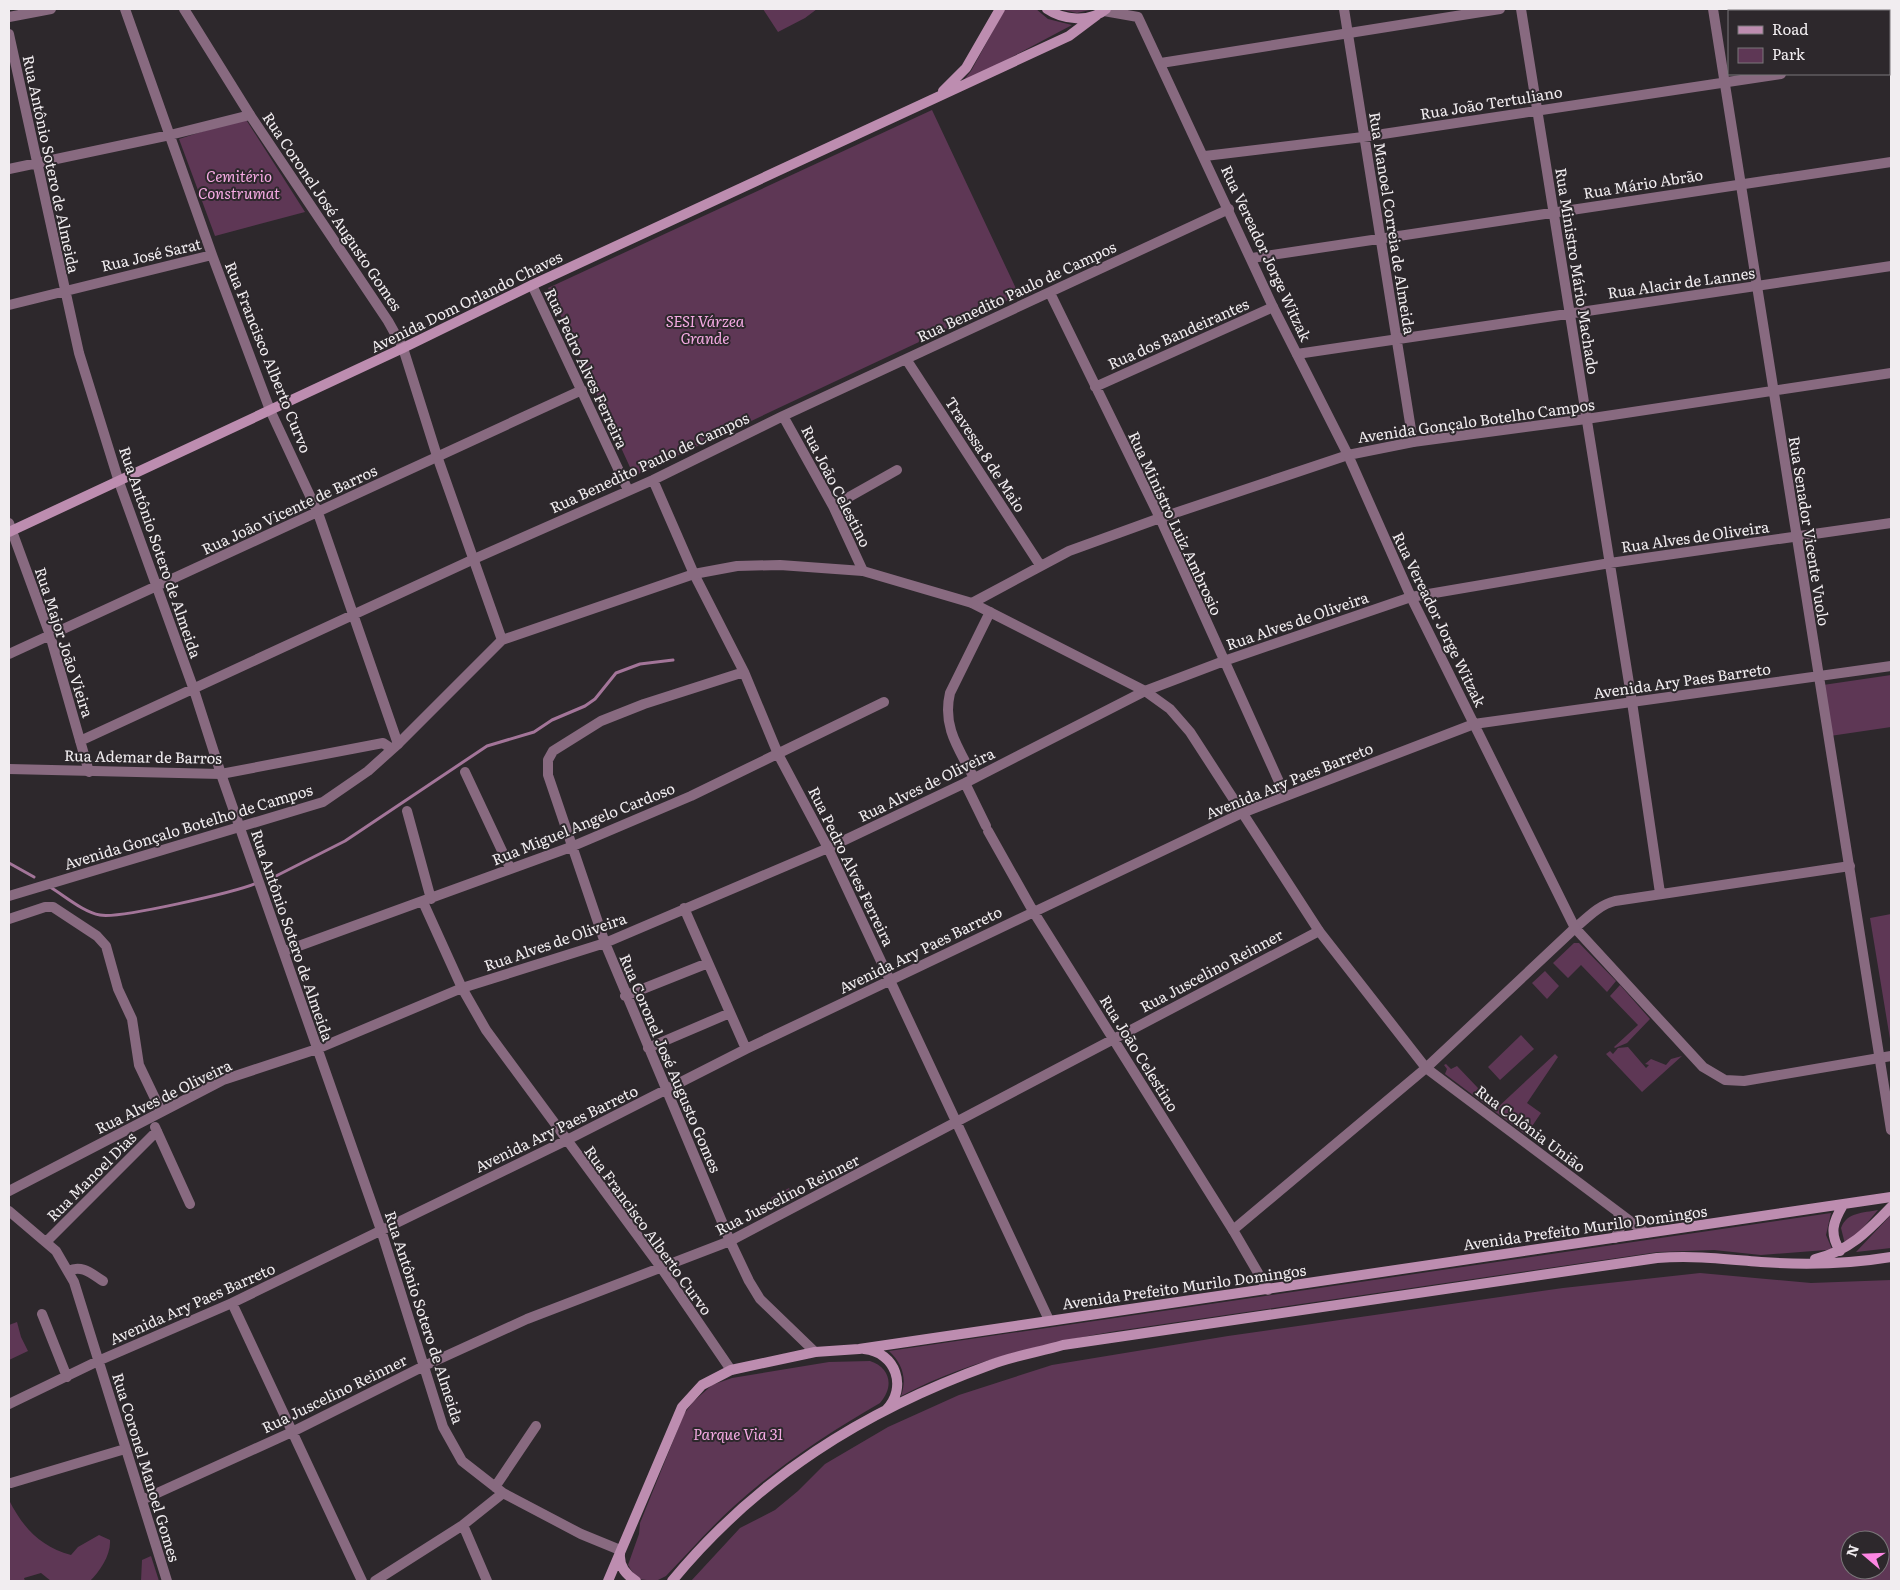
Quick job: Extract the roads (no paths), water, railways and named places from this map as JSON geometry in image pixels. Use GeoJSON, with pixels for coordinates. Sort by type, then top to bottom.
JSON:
{"type":"FeatureCollection","features":[{"type":"Feature","properties":{"kind":"main road","name":"Avenida Dom Orlando Chaves"},"geometry":{"type":"LineString","coordinates":[[935,97],[966,68],[1000,9]]}},
{"type":"Feature","properties":{"kind":"main road"},"geometry":{"type":"LineString","coordinates":[[1047,9],[1054,14],[1070,18],[1102,12]]}},
{"type":"Feature","properties":{"kind":"main road","name":"Avenida Dom Orlando Chaves"},"geometry":{"type":"LineString","coordinates":[[10,528],[119,482],[532,285],[1069,36],[1102,12]]}},
{"type":"Feature","properties":{"kind":"main road","name":"Avenida Prefeito Murilo Domingos"},"geometry":{"type":"LineString","coordinates":[[608,1581],[682,1407],[702,1385],[731,1370],[815,1352],[859,1349],[1891,1198]]}},
{"type":"Feature","properties":{"kind":"main road"},"geometry":{"type":"LineString","coordinates":[[1840,1251],[1832,1234],[1833,1224],[1844,1205]]}},
{"type":"Feature","properties":{"kind":"main road"},"geometry":{"type":"LineString","coordinates":[[1800,1263],[1840,1251],[1860,1238],[1891,1207]]}},
{"type":"Feature","properties":{"kind":"main road"},"geometry":{"type":"LineString","coordinates":[[672,1581],[726,1522],[763,1488],[833,1439],[883,1412],[991,1364],[1063,1345],[1657,1258],[1718,1257],[1800,1263],[1838,1263],[1891,1257]]}},
{"type":"Feature","properties":{"kind":"main road"},"geometry":{"type":"LineString","coordinates":[[859,1349],[873,1350],[883,1355],[896,1372],[896,1393],[890,1405],[883,1412]]}},
{"type":"Feature","properties":{"kind":"main road"},"geometry":{"type":"LineString","coordinates":[[620,1550],[622,1566],[636,1581]]}},
{"type":"Feature","properties":{"kind":"street"},"geometry":{"type":"LineString","coordinates":[[9,17],[51,9]]}},
{"type":"Feature","properties":{"kind":"street","name":"Rua Francisco Alberto Curvo"},"geometry":{"type":"LineString","coordinates":[[125,9],[212,255],[270,410],[318,513],[395,746]]}},
{"type":"Feature","properties":{"kind":"street","name":"Rua Coronel José Augusto Gomes"},"geometry":{"type":"LineString","coordinates":[[184,9],[250,115],[388,321],[403,348],[437,456],[502,640]]}},
{"type":"Feature","properties":{"kind":"street","name":"Rua Manoel Correia de Almeida"},"geometry":{"type":"LineString","coordinates":[[1344,9],[1413,442]]}},
{"type":"Feature","properties":{"kind":"street"},"geometry":{"type":"LineString","coordinates":[[1161,63],[1500,9]]}},
{"type":"Feature","properties":{"kind":"street","name":"Rua Ministro Mário Machado"},"geometry":{"type":"LineString","coordinates":[[1521,9],[1632,702],[1660,893]]}},
{"type":"Feature","properties":{"kind":"street","name":"Rua Senador Vicente Vuolo"},"geometry":{"type":"LineString","coordinates":[[1713,9],[1772,391],[1891,1130]]}},
{"type":"Feature","properties":{"kind":"street","name":"Rua Vereador Jorge Witzak"},"geometry":{"type":"LineString","coordinates":[[1102,12],[1139,13],[1252,258],[1273,308],[1348,455],[1411,597],[1575,928],[1703,1067],[1725,1080],[1744,1081],[1891,1056]]}},
{"type":"Feature","properties":{"kind":"street","name":"Rua Antônio Sotero de Almeida"},"geometry":{"type":"LineString","coordinates":[[9,34],[78,353],[119,482],[194,690],[221,774],[381,1230],[443,1427],[462,1461],[499,1490],[581,1534],[620,1550]]}},
{"type":"Feature","properties":{"kind":"street","name":"Rua João Tertuliano"},"geometry":{"type":"LineString","coordinates":[[1205,156],[1363,136],[1774,75]]}},
{"type":"Feature","properties":{"kind":"street"},"geometry":{"type":"LineString","coordinates":[[9,169],[170,135],[250,115]]}},
{"type":"Feature","properties":{"kind":"street","name":"Rua Mário Abrão"},"geometry":{"type":"LineString","coordinates":[[1252,258],[1380,237],[1891,162]]}},
{"type":"Feature","properties":{"kind":"street","name":"Rua Benedito Paulo de Campos"},"geometry":{"type":"LineString","coordinates":[[80,741],[194,690],[474,559],[653,480],[783,416],[1229,209]]}},
{"type":"Feature","properties":{"kind":"street","name":"Rua José Sarat"},"geometry":{"type":"LineString","coordinates":[[9,305],[63,290],[212,255]]}},
{"type":"Feature","properties":{"kind":"street","name":"Rua Alacir de Lannes"},"geometry":{"type":"LineString","coordinates":[[1297,354],[1891,266]]}},
{"type":"Feature","properties":{"kind":"street","name":"Rua Pedro Alves Ferreira"},"geometry":{"type":"LineString","coordinates":[[532,285],[628,490]]}},
{"type":"Feature","properties":{"kind":"street","name":"Rua Ministro Luiz Ambrosio"},"geometry":{"type":"LineString","coordinates":[[1050,293],[1160,518],[1285,795]]}},
{"type":"Feature","properties":{"kind":"street","name":"Rua dos Bandeirantes"},"geometry":{"type":"LineString","coordinates":[[1095,387],[1273,308]]}},
{"type":"Feature","properties":{"kind":"street","name":"Travessa 8 de Maio"},"geometry":{"type":"LineString","coordinates":[[906,359],[1040,565]]}},
{"type":"Feature","properties":{"kind":"street","name":"Avenida Gonçalo Botelho Campos"},"geometry":{"type":"LineString","coordinates":[[972,602],[1069,551],[1160,518],[1348,455],[1413,442],[1586,419],[1891,373]]}},
{"type":"Feature","properties":{"kind":"street","name":"Rua João Vicente de Barros"},"geometry":{"type":"LineString","coordinates":[[9,654],[156,588],[582,390]]}},
{"type":"Feature","properties":{"kind":"street","name":"Rua João Celestino"},"geometry":{"type":"LineString","coordinates":[[783,416],[833,506],[863,571]]}},
{"type":"Feature","properties":{"kind":"street"},"geometry":{"type":"LineString","coordinates":[[833,506],[897,470]]}},
{"type":"Feature","properties":{"kind":"street","name":"Rua Pedro Alves Ferreira"},"geometry":{"type":"LineString","coordinates":[[653,480],[694,574],[744,672],[778,754],[828,848],[958,1122],[1049,1320]]}},
{"type":"Feature","properties":{"kind":"street","name":"Rua Alves de Oliveira"},"geometry":{"type":"LineString","coordinates":[[9,1191],[223,1080],[317,1050],[462,988],[605,943],[828,848],[970,781],[1145,691],[1224,661],[1411,597],[1610,564],[1891,523]]}},
{"type":"Feature","properties":{"kind":"street","name":"Rua Major João Vieira"},"geometry":{"type":"LineString","coordinates":[[10,528],[50,635],[89,772]]}},
{"type":"Feature","properties":{"kind":"street","name":"Avenida Gonçalo Botelho de Campos"},"geometry":{"type":"LineString","coordinates":[[9,896],[241,828],[322,802],[368,771],[502,640],[694,574],[737,566],[771,565],[863,571],[972,602],[1145,691],[1170,709],[1190,732],[1319,931],[1426,1068]]}},
{"type":"Feature","properties":{"kind":"street","name":"Rua João Celestino"},"geometry":{"type":"LineString","coordinates":[[990,612],[950,693],[948,704],[948,721],[952,735],[987,829],[1033,911],[1114,1038],[1268,1290]]}},
{"type":"Feature","properties":{"kind":"street","name":"Avenida Ary Paes Barreto"},"geometry":{"type":"LineString","coordinates":[[9,1404],[98,1361],[232,1303],[565,1141],[746,1049],[891,982],[1033,911],[1242,813],[1285,795],[1474,724],[1891,666]]}},
{"type":"Feature","properties":{"kind":"street","name":"Rua Coronel José Augusto Gomes"},"geometry":{"type":"LineString","coordinates":[[744,672],[644,704],[601,721],[553,751],[548,760],[548,774],[571,847],[625,996],[667,1089],[730,1242],[760,1299],[815,1352]]}},
{"type":"Feature","properties":{"kind":"street","name":"Rua Miguel Angelo Cardoso"},"geometry":{"type":"LineString","coordinates":[[284,951],[571,847],[691,796],[884,702]]}},
{"type":"Feature","properties":{"kind":"street","name":"Rua Ademar de Barros"},"geometry":{"type":"LineString","coordinates":[[9,769],[221,774],[383,743],[395,746]]}},
{"type":"Feature","properties":{"kind":"street"},"geometry":{"type":"LineString","coordinates":[[465,772],[510,868]]}},
{"type":"Feature","properties":{"kind":"street","name":"Rua Francisco Alberto Curvo"},"geometry":{"type":"LineString","coordinates":[[407,811],[427,900],[462,988],[486,1030],[565,1141],[660,1266],[731,1370]]}},
{"type":"Feature","properties":{"kind":"street"},"geometry":{"type":"LineString","coordinates":[[1233,1230],[1426,1068],[1575,928],[1606,903],[1660,893],[1850,866]]}},
{"type":"Feature","properties":{"kind":"street"},"geometry":{"type":"LineString","coordinates":[[9,919],[44,907],[53,907],[103,942],[118,989],[132,1019],[138,1065],[161,1111]]}},
{"type":"Feature","properties":{"kind":"street"},"geometry":{"type":"LineString","coordinates":[[684,908],[746,1049]]}},
{"type":"Feature","properties":{"kind":"street","name":"Rua Juscelino Reinner"},"geometry":{"type":"LineString","coordinates":[[142,1500],[292,1432],[424,1366],[527,1319],[660,1266],[730,1242],[1319,931]]}},
{"type":"Feature","properties":{"kind":"street"},"geometry":{"type":"LineString","coordinates":[[625,996],[708,963]]}},
{"type":"Feature","properties":{"kind":"street"},"geometry":{"type":"LineString","coordinates":[[648,1048],[730,1013]]}},
{"type":"Feature","properties":{"kind":"street","name":"Rua Colônia União"},"geometry":{"type":"LineString","coordinates":[[1426,1068],[1646,1233]]}},
{"type":"Feature","properties":{"kind":"street"},"geometry":{"type":"LineString","coordinates":[[151,1118],[190,1204]]}},
{"type":"Feature","properties":{"kind":"street","name":"Rua Manoel Dias"},"geometry":{"type":"LineString","coordinates":[[46,1242],[157,1131]]}},
{"type":"Feature","properties":{"kind":"street","name":"Rua Coronel Manoel Gomes"},"geometry":{"type":"LineString","coordinates":[[9,1211],[56,1251],[69,1271],[167,1581]]}},
{"type":"Feature","properties":{"kind":"street"},"geometry":{"type":"LineString","coordinates":[[1615,1238],[1622,1224],[1618,1212]]}},
{"type":"Feature","properties":{"kind":"street"},"geometry":{"type":"LineString","coordinates":[[69,1271],[74,1268],[82,1268],[103,1281]]}},
{"type":"Feature","properties":{"kind":"street"},"geometry":{"type":"LineString","coordinates":[[232,1303],[362,1581]]}},
{"type":"Feature","properties":{"kind":"street"},"geometry":{"type":"LineString","coordinates":[[42,1314],[67,1377]]}},
{"type":"Feature","properties":{"kind":"street"},"geometry":{"type":"LineString","coordinates":[[375,1581],[463,1525],[499,1490],[536,1426]]}},
{"type":"Feature","properties":{"kind":"street"},"geometry":{"type":"LineString","coordinates":[[11,1483],[125,1449]]}},
{"type":"Feature","properties":{"kind":"street"},"geometry":{"type":"LineString","coordinates":[[463,1525],[487,1581]]}},
{"type":"Feature","properties":{"kind":"waterway"},"geometry":{"type":"LineString","coordinates":[[276,876],[345,841],[487,746],[534,732],[552,720],[585,706],[595,699],[616,673],[640,664],[673,660]]}},
{"type":"Feature","properties":{"kind":"waterway"},"geometry":{"type":"LineString","coordinates":[[9,863],[34,877]]}},
{"type":"Feature","properties":{"kind":"waterway"},"geometry":{"type":"LineString","coordinates":[[50,887],[87,911],[100,915],[111,915],[178,904],[257,883]]}},
{"type":"Feature","properties":{"kind":"park label","name":"Cemitério Construmat"},"geometry":{"type":"Point","coordinates":[239,184]}},
{"type":"Feature","properties":{"kind":"park label","name":"SESI Várzea Grande"},"geometry":{"type":"Point","coordinates":[705,328]}},
{"type":"Feature","properties":{"kind":"park label","name":"Parque Via 31"},"geometry":{"type":"Point","coordinates":[738,1433]}}]}
